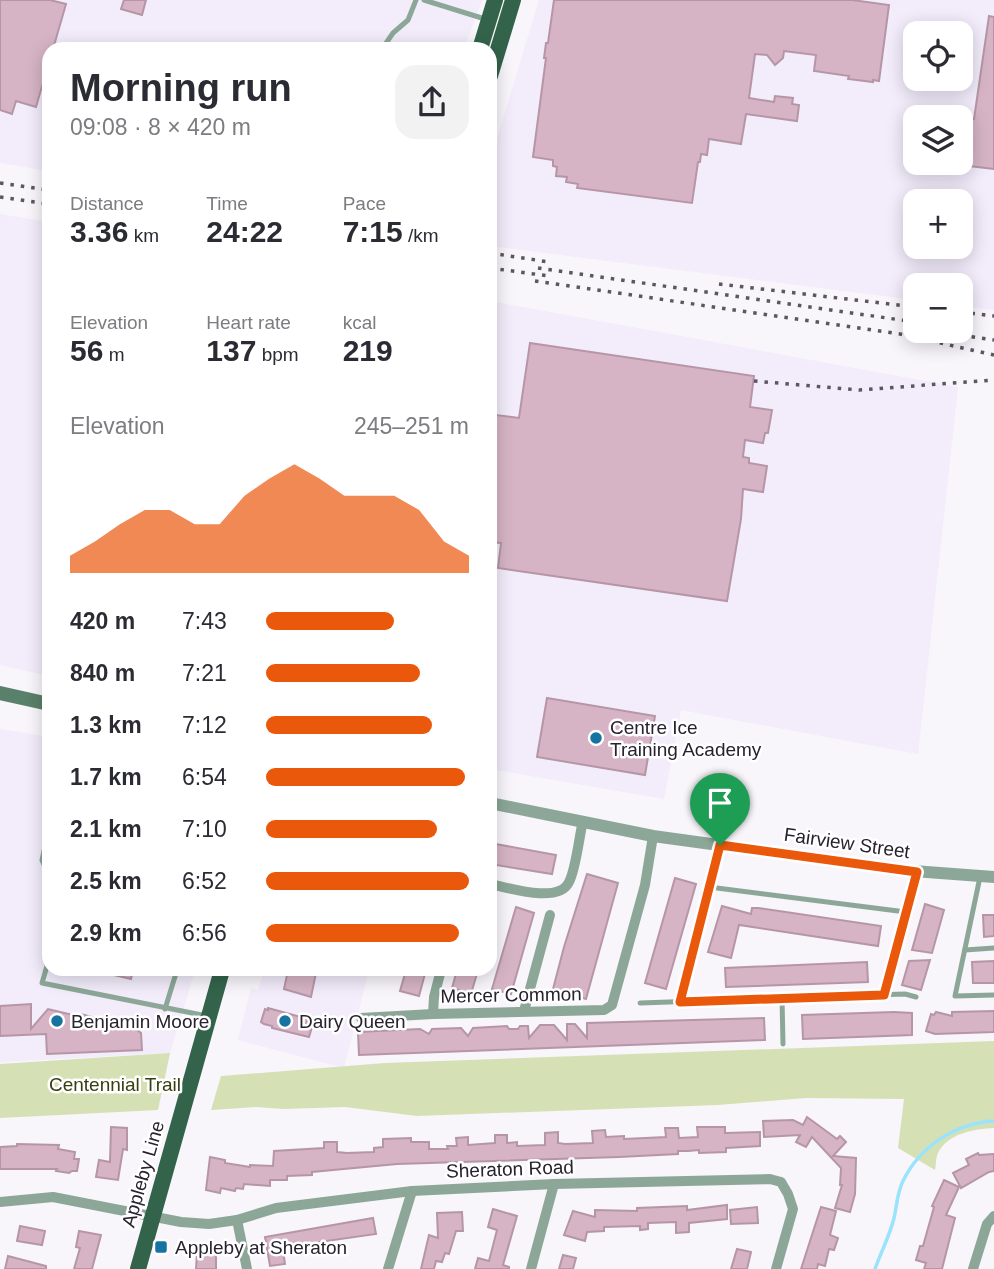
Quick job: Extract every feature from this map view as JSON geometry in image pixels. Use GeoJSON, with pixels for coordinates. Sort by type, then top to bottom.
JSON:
{"type":"FeatureCollection","features":[{"type":"Feature","properties":{"kind":"main road"},"geometry":{"type":"LineString","coordinates":[[482,42],[495,0]]}},
{"type":"Feature","properties":{"kind":"main road"},"geometry":{"type":"LineString","coordinates":[[497,53],[513,0]]}},
{"type":"Feature","properties":{"kind":"main road"},"geometry":{"type":"LineString","coordinates":[[0,693],[42,702]]}},
{"type":"Feature","properties":{"kind":"main road","name":"Appleby Line"},"geometry":{"type":"LineString","coordinates":[[138,1269],[220,976]]}},
{"type":"Feature","properties":{"kind":"street","name":"Fairview Street"},"geometry":{"type":"LineString","coordinates":[[497,804],[653,836],[917,872],[994,877]]}},
{"type":"Feature","properties":{"kind":"street"},"geometry":{"type":"LineString","coordinates":[[497,885],[548,894],[559,892],[570,881],[583,821]]}},
{"type":"Feature","properties":{"kind":"street","name":"Mercer Common"},"geometry":{"type":"LineString","coordinates":[[361,1018],[604,1010],[612,1005],[645,885],[653,836]]}},
{"type":"Feature","properties":{"kind":"street"},"geometry":{"type":"LineString","coordinates":[[524,1011],[550,915]]}},
{"type":"Feature","properties":{"kind":"street"},"geometry":{"type":"LineString","coordinates":[[433,1014],[434,997],[440,976]]}},
{"type":"Feature","properties":{"kind":"street","name":"Sheraton Road"},"geometry":{"type":"LineString","coordinates":[[0,1202],[53,1197],[152,1217],[209,1224],[237,1220],[276,1208],[412,1191],[554,1184],[770,1179],[781,1182],[793,1209],[776,1269]]}},
{"type":"Feature","properties":{"kind":"street"},"geometry":{"type":"LineString","coordinates":[[531,1269],[554,1184]]}},
{"type":"Feature","properties":{"kind":"street"},"geometry":{"type":"LineString","coordinates":[[388,1269],[412,1191]]}},
{"type":"Feature","properties":{"kind":"street"},"geometry":{"type":"LineString","coordinates":[[973,1269],[987,1224],[994,1216]]}},
{"type":"Feature","properties":{"kind":"street"},"geometry":{"type":"LineString","coordinates":[[237,1220],[247,1269]]}},
{"type":"Feature","properties":{"kind":"lane"},"geometry":{"type":"LineString","coordinates":[[387,42],[408,20],[416,0]]}},
{"type":"Feature","properties":{"kind":"lane"},"geometry":{"type":"LineString","coordinates":[[424,0],[505,26]]}},
{"type":"Feature","properties":{"kind":"lane"},"geometry":{"type":"LineString","coordinates":[[680,1002],[720,845]]}},
{"type":"Feature","properties":{"kind":"lane"},"geometry":{"type":"LineString","coordinates":[[884,995],[917,872]]}},
{"type":"Feature","properties":{"kind":"lane"},"geometry":{"type":"LineString","coordinates":[[980,877],[955,996],[994,995]]}},
{"type":"Feature","properties":{"kind":"lane"},"geometry":{"type":"LineString","coordinates":[[709,887],[906,912]]}},
{"type":"Feature","properties":{"kind":"lane"},"geometry":{"type":"LineString","coordinates":[[965,950],[994,948]]}},
{"type":"Feature","properties":{"kind":"lane"},"geometry":{"type":"LineString","coordinates":[[44,976],[42,983],[208,1017]]}},
{"type":"Feature","properties":{"kind":"lane"},"geometry":{"type":"LineString","coordinates":[[165,1009],[175,976]]}},
{"type":"Feature","properties":{"kind":"lane"},"geometry":{"type":"LineString","coordinates":[[640,1003],[905,994],[916,997]]}},
{"type":"Feature","properties":{"kind":"lane"},"geometry":{"type":"LineString","coordinates":[[782,998],[783,1044]]}},
{"type":"Feature","properties":{"kind":"shaded area"},"geometry":{"type":"Polygon","coordinates":[[[0,0],[482,0],[467,42],[42,42],[42,170],[0,163],[0,0]]]}},
{"type":"Feature","properties":{"kind":"shaded area"},"geometry":{"type":"Polygon","coordinates":[[[539,0],[994,0],[994,310],[973,307],[973,273],[903,273],[903,298],[497,247],[497,139],[539,0]]]}},
{"type":"Feature","properties":{"kind":"shaded area"},"geometry":{"type":"Polygon","coordinates":[[[0,214],[42,221],[42,674],[0,665],[0,214]]]}},
{"type":"Feature","properties":{"kind":"shaded area"},"geometry":{"type":"Polygon","coordinates":[[[497,302],[958,387],[918,754],[681,710],[664,799],[497,770],[497,302]]]}},
{"type":"Feature","properties":{"kind":"shaded area"},"geometry":{"type":"Polygon","coordinates":[[[0,729],[42,736],[42,976],[193,976],[170,1053],[0,1062],[0,729]]]}},
{"type":"Feature","properties":{"kind":"shaded area"},"geometry":{"type":"Polygon","coordinates":[[[262,976],[367,976],[344,1068],[238,1040],[251,988],[258,990],[262,976]]]}},
{"type":"Feature","properties":{"kind":"green space","name":"Centennial Trail"},"geometry":{"type":"Polygon","coordinates":[[[994,1041],[994,1128],[971,1131],[948,1141],[938,1153],[935,1170],[898,1148],[904,1099],[806,1098],[718,1105],[417,1116],[345,1107],[211,1110],[221,1076],[385,1063],[994,1041]]]}},
{"type":"Feature","properties":{"kind":"green space","name":"Centennial Trail"},"geometry":{"type":"Polygon","coordinates":[[[170,1053],[158,1110],[0,1118],[0,1064],[170,1053]]]}},
{"type":"Feature","properties":{"kind":"building"},"geometry":{"type":"Polygon","coordinates":[[[0,0],[50,0],[66,4],[55,42],[42,42],[42,86],[36,107],[16,101],[12,114],[0,110],[0,0]]]}},
{"type":"Feature","properties":{"kind":"building"},"geometry":{"type":"Polygon","coordinates":[[[124,0],[146,0],[142,15],[121,9],[124,0]]]}},
{"type":"Feature","properties":{"kind":"building"},"geometry":{"type":"Polygon","coordinates":[[[554,0],[852,0],[889,5],[879,81],[848,79],[849,76],[814,71],[816,55],[784,51],[783,58],[775,65],[767,55],[755,54],[749,98],[774,102],[775,96],[793,98],[792,104],[799,105],[797,121],[746,114],[741,144],[709,139],[707,155],[701,154],[698,162],[692,203],[577,188],[578,184],[566,182],[567,177],[556,176],[557,167],[553,166],[553,160],[533,157],[546,43],[554,0]]]}},
{"type":"Feature","properties":{"kind":"building"},"geometry":{"type":"Polygon","coordinates":[[[989,16],[994,17],[994,169],[973,166],[974,119],[989,16]]]}},
{"type":"Feature","properties":{"kind":"building"},"geometry":{"type":"Polygon","coordinates":[[[530,343],[754,376],[750,407],[772,410],[768,433],[765,433],[763,443],[745,440],[743,457],[749,458],[749,463],[767,466],[763,492],[743,489],[741,519],[727,601],[498,568],[501,543],[497,543],[497,415],[519,418],[530,343]]]}},
{"type":"Feature","properties":{"kind":"building"},"geometry":{"type":"Polygon","coordinates":[[[547,698],[655,716],[645,775],[537,757],[547,698]]]}},
{"type":"Feature","properties":{"kind":"building"},"geometry":{"type":"Polygon","coordinates":[[[497,844],[556,855],[552,874],[497,865],[497,844]]]}},
{"type":"Feature","properties":{"kind":"building"},"geometry":{"type":"Polygon","coordinates":[[[587,874],[618,883],[586,999],[553,989],[587,874]]]}},
{"type":"Feature","properties":{"kind":"building"},"geometry":{"type":"Polygon","coordinates":[[[675,878],[696,884],[666,989],[645,983],[675,878]]]}},
{"type":"Feature","properties":{"kind":"building"},"geometry":{"type":"Polygon","coordinates":[[[925,904],[944,910],[932,953],[912,950],[925,904]]]}},
{"type":"Feature","properties":{"kind":"building"},"geometry":{"type":"Polygon","coordinates":[[[722,906],[751,914],[752,908],[758,908],[881,926],[878,946],[739,925],[731,958],[708,952],[722,906]]]}},
{"type":"Feature","properties":{"kind":"building"},"geometry":{"type":"Polygon","coordinates":[[[516,907],[534,913],[511,994],[492,989],[516,907]]]}},
{"type":"Feature","properties":{"kind":"building"},"geometry":{"type":"Polygon","coordinates":[[[983,915],[994,915],[994,936],[984,937],[983,915]]]}},
{"type":"Feature","properties":{"kind":"building"},"geometry":{"type":"Polygon","coordinates":[[[930,960],[921,990],[902,985],[909,961],[930,960]]]}},
{"type":"Feature","properties":{"kind":"building"},"geometry":{"type":"Polygon","coordinates":[[[994,961],[994,983],[973,983],[972,962],[994,961]]]}},
{"type":"Feature","properties":{"kind":"building"},"geometry":{"type":"Polygon","coordinates":[[[867,962],[868,982],[726,987],[725,968],[867,962]]]}},
{"type":"Feature","properties":{"kind":"building"},"geometry":{"type":"Polygon","coordinates":[[[287,976],[315,976],[311,997],[284,989],[287,976]]]}},
{"type":"Feature","properties":{"kind":"building"},"geometry":{"type":"Polygon","coordinates":[[[404,976],[424,976],[419,996],[400,991],[404,976]]]}},
{"type":"Feature","properties":{"kind":"building"},"geometry":{"type":"Polygon","coordinates":[[[455,976],[476,976],[471,994],[452,988],[455,976]]]}},
{"type":"Feature","properties":{"kind":"building"},"geometry":{"type":"Polygon","coordinates":[[[31,1004],[31,1029],[48,1009],[77,1016],[81,1014],[136,1029],[141,1033],[142,1050],[47,1054],[46,1034],[0,1036],[0,1006],[31,1004]]]}},
{"type":"Feature","properties":{"kind":"building","name":"Dairy Queen"},"geometry":{"type":"Polygon","coordinates":[[[265,1009],[308,1019],[306,1026],[312,1027],[309,1037],[272,1028],[261,1022],[265,1009]]]}},
{"type":"Feature","properties":{"kind":"building"},"geometry":{"type":"Polygon","coordinates":[[[994,1011],[994,1032],[935,1034],[926,1031],[931,1014],[936,1012],[952,1016],[952,1012],[994,1011]]]}},
{"type":"Feature","properties":{"kind":"building"},"geometry":{"type":"Polygon","coordinates":[[[912,1013],[912,1035],[803,1039],[802,1015],[912,1013]]]}},
{"type":"Feature","properties":{"kind":"building"},"geometry":{"type":"Polygon","coordinates":[[[764,1018],[765,1040],[359,1055],[358,1032],[420,1029],[429,1034],[432,1029],[461,1028],[468,1036],[473,1028],[507,1026],[509,1029],[518,1029],[520,1026],[528,1026],[529,1038],[540,1025],[554,1025],[567,1040],[567,1024],[575,1024],[587,1038],[587,1023],[764,1018]]]}},
{"type":"Feature","properties":{"kind":"building"},"geometry":{"type":"Polygon","coordinates":[[[807,1117],[837,1139],[840,1136],[846,1142],[833,1156],[856,1158],[855,1194],[850,1212],[835,1208],[842,1185],[841,1168],[812,1137],[806,1147],[796,1142],[800,1135],[764,1137],[763,1121],[793,1120],[803,1125],[807,1117]]]}},
{"type":"Feature","properties":{"kind":"building"},"geometry":{"type":"Polygon","coordinates":[[[111,1127],[127,1128],[127,1150],[123,1149],[118,1180],[96,1177],[99,1160],[110,1162],[111,1127]]]}},
{"type":"Feature","properties":{"kind":"building"},"geometry":{"type":"Polygon","coordinates":[[[697,1127],[725,1127],[725,1133],[760,1132],[760,1146],[726,1148],[726,1152],[699,1153],[699,1150],[678,1151],[678,1154],[619,1157],[397,1164],[287,1176],[287,1180],[270,1180],[270,1186],[244,1184],[243,1189],[236,1188],[235,1191],[221,1188],[220,1193],[206,1190],[210,1157],[225,1160],[225,1163],[250,1167],[273,1166],[274,1151],[324,1148],[324,1142],[337,1142],[337,1152],[374,1152],[374,1148],[383,1147],[383,1139],[411,1138],[411,1142],[429,1142],[429,1149],[448,1149],[447,1146],[457,1146],[456,1138],[468,1137],[468,1145],[495,1143],[495,1135],[507,1135],[507,1143],[517,1142],[517,1146],[545,1145],[545,1133],[558,1132],[558,1143],[593,1143],[592,1131],[605,1130],[606,1137],[624,1136],[624,1139],[666,1137],[665,1128],[678,1128],[679,1138],[698,1137],[697,1127]]]}},
{"type":"Feature","properties":{"kind":"building"},"geometry":{"type":"Polygon","coordinates":[[[17,1144],[59,1145],[58,1149],[75,1152],[74,1159],[79,1159],[77,1171],[69,1173],[56,1171],[57,1169],[0,1169],[0,1147],[17,1144]]]}},
{"type":"Feature","properties":{"kind":"building"},"geometry":{"type":"Polygon","coordinates":[[[978,1153],[994,1154],[994,1171],[961,1188],[953,1173],[969,1165],[966,1159],[978,1153]]]}},
{"type":"Feature","properties":{"kind":"building"},"geometry":{"type":"Polygon","coordinates":[[[944,1180],[959,1187],[946,1215],[955,1218],[942,1269],[924,1269],[926,1263],[916,1260],[920,1246],[923,1246],[934,1207],[932,1206],[944,1180]]]}},
{"type":"Feature","properties":{"kind":"building"},"geometry":{"type":"Polygon","coordinates":[[[727,1205],[727,1219],[689,1223],[689,1232],[676,1233],[676,1222],[648,1223],[648,1229],[640,1230],[640,1226],[604,1227],[604,1231],[587,1232],[585,1241],[564,1235],[573,1211],[595,1217],[595,1210],[637,1211],[637,1208],[687,1206],[687,1210],[727,1205]]]}},
{"type":"Feature","properties":{"kind":"building"},"geometry":{"type":"Polygon","coordinates":[[[757,1207],[758,1223],[731,1224],[730,1210],[757,1207]]]}},
{"type":"Feature","properties":{"kind":"building"},"geometry":{"type":"Polygon","coordinates":[[[821,1207],[836,1211],[830,1235],[838,1238],[834,1250],[829,1249],[825,1266],[818,1264],[817,1269],[801,1269],[821,1207]]]}},
{"type":"Feature","properties":{"kind":"building"},"geometry":{"type":"Polygon","coordinates":[[[493,1209],[517,1216],[503,1265],[509,1269],[475,1269],[478,1258],[489,1261],[497,1230],[488,1227],[493,1209]]]}},
{"type":"Feature","properties":{"kind":"building"},"geometry":{"type":"Polygon","coordinates":[[[462,1212],[463,1231],[456,1231],[449,1254],[445,1253],[442,1262],[436,1261],[434,1269],[421,1269],[429,1235],[438,1238],[437,1213],[462,1212]]]}},
{"type":"Feature","properties":{"kind":"building"},"geometry":{"type":"Polygon","coordinates":[[[373,1218],[376,1234],[319,1242],[320,1249],[311,1250],[311,1247],[283,1251],[285,1264],[270,1266],[265,1237],[373,1218]]]}},
{"type":"Feature","properties":{"kind":"building"},"geometry":{"type":"Polygon","coordinates":[[[20,1226],[45,1231],[42,1245],[17,1241],[20,1226]]]}},
{"type":"Feature","properties":{"kind":"building"},"geometry":{"type":"Polygon","coordinates":[[[79,1231],[101,1235],[92,1269],[74,1269],[80,1248],[76,1247],[79,1231]]]}},
{"type":"Feature","properties":{"kind":"building"},"geometry":{"type":"Polygon","coordinates":[[[737,1249],[751,1252],[747,1269],[731,1269],[737,1249]]]}},
{"type":"Feature","properties":{"kind":"building"},"geometry":{"type":"Polygon","coordinates":[[[197,1253],[216,1253],[216,1269],[196,1269],[197,1253]]]}},
{"type":"Feature","properties":{"kind":"building"},"geometry":{"type":"Polygon","coordinates":[[[563,1255],[576,1258],[573,1269],[559,1269],[563,1255]]]}},
{"type":"Feature","properties":{"kind":"building"},"geometry":{"type":"Polygon","coordinates":[[[8,1256],[46,1266],[46,1269],[5,1269],[8,1256]]]}},
{"type":"Feature","properties":{"kind":"waterway"},"geometry":{"type":"LineString","coordinates":[[875,1269],[892,1224],[901,1186],[910,1168],[929,1147],[953,1132],[966,1126],[994,1121]]}},
{"type":"Feature","properties":{"kind":"railway"},"geometry":{"type":"LineString","coordinates":[[0,183],[42,189]]}},
{"type":"Feature","properties":{"kind":"railway"},"geometry":{"type":"LineString","coordinates":[[0,197],[42,203]]}},
{"type":"Feature","properties":{"kind":"railway"},"geometry":{"type":"LineString","coordinates":[[497,254],[549,262]]}},
{"type":"Feature","properties":{"kind":"railway"},"geometry":{"type":"LineString","coordinates":[[538,268],[903,320]]}},
{"type":"Feature","properties":{"kind":"railway"},"geometry":{"type":"LineString","coordinates":[[497,269],[549,276]]}},
{"type":"Feature","properties":{"kind":"railway"},"geometry":{"type":"LineString","coordinates":[[535,281],[900,334],[994,355]]}},
{"type":"Feature","properties":{"kind":"railway"},"geometry":{"type":"LineString","coordinates":[[719,284],[903,306]]}},
{"type":"Feature","properties":{"kind":"railway"},"geometry":{"type":"LineString","coordinates":[[973,313],[994,316]]}},
{"type":"Feature","properties":{"kind":"railway"},"geometry":{"type":"LineString","coordinates":[[973,337],[994,340]]}},
{"type":"Feature","properties":{"kind":"railway"},"geometry":{"type":"LineString","coordinates":[[754,381],[859,390],[994,380]]}},
{"type":"Feature","properties":{"kind":"place","name":"Centre Ice Training Academy"},"geometry":{"type":"Point","coordinates":[596,738]}},
{"type":"Feature","properties":{"kind":"place","name":"Benjamin Moore"},"geometry":{"type":"Point","coordinates":[57,1021]}},
{"type":"Feature","properties":{"kind":"place","name":"Dairy Queen"},"geometry":{"type":"Point","coordinates":[285,1021]}},
{"type":"Feature","properties":{"kind":"place","name":"Appleby at Sheraton"},"geometry":{"type":"Point","coordinates":[161,1247]}},
{"type":"Feature","properties":{"kind":"route"},"geometry":{"type":"LineString","coordinates":[[720,845],[917,872],[884,995],[680,1002],[720,845]]}}]}
